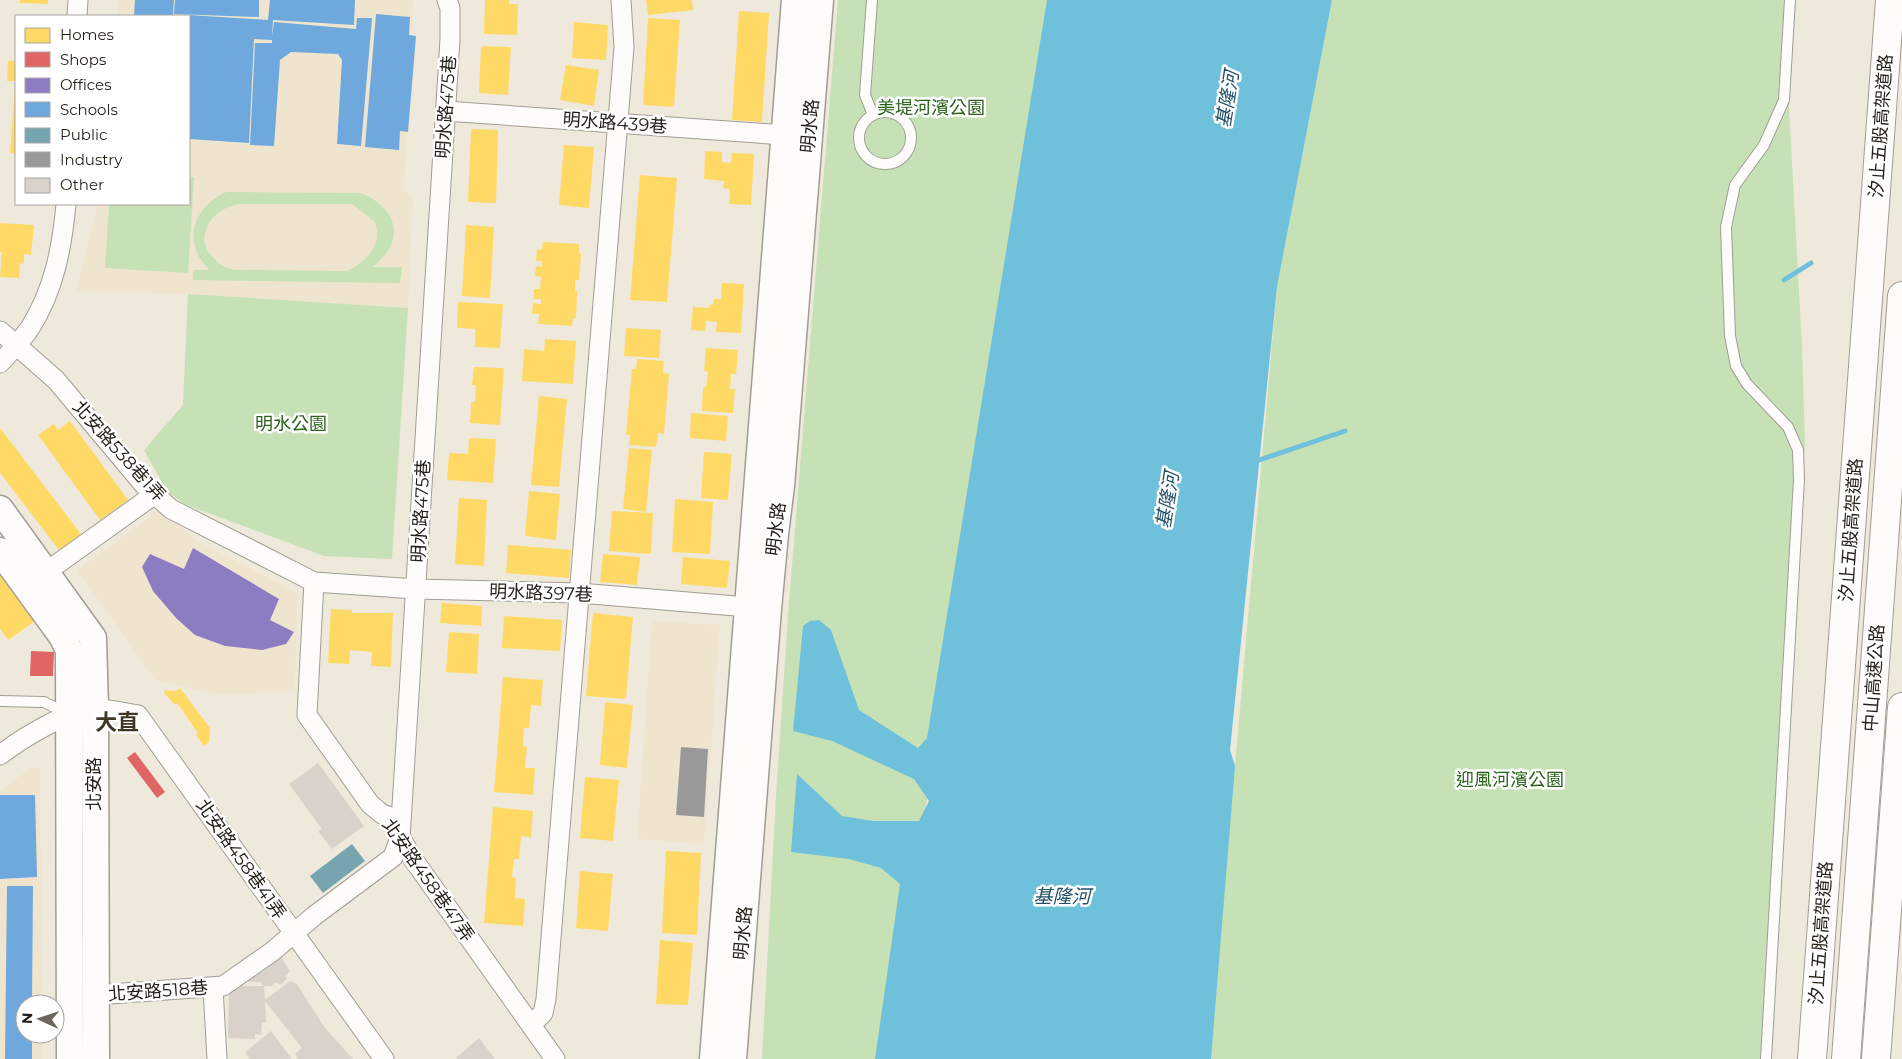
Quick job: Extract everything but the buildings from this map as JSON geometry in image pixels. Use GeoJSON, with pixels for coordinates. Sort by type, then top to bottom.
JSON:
{"type":"FeatureCollection","features":[{"type":"Feature","properties":{"kind":"highway","name":"汐止五股高架道路"},"geometry":{"type":"LineString","coordinates":[[1812,1059],[1890,0]]}},
{"type":"Feature","properties":{"kind":"highway","name":"中山高速公路"},"geometry":{"type":"LineString","coordinates":[[1846,1059],[1902,296]]}},
{"type":"Feature","properties":{"kind":"highway","name":"中山高速公路"},"geometry":{"type":"LineString","coordinates":[[1876,1059],[1902,707]]}},
{"type":"Feature","properties":{"kind":"main road","name":"明水路"},"geometry":{"type":"LineString","coordinates":[[733,1059],[785,135],[795,0]]}},
{"type":"Feature","properties":{"kind":"main road","name":"明水路"},"geometry":{"type":"LineString","coordinates":[[713,1059],[758,608],[775,534],[782,486],[820,0]]}},
{"type":"Feature","properties":{"kind":"main road"},"geometry":{"type":"LineString","coordinates":[[747,1059],[784,542],[782,486]]}},
{"type":"Feature","properties":{"kind":"main road","name":"北安路"},"geometry":{"type":"LineString","coordinates":[[0,509],[93,638],[95,708],[96,1059]]}},
{"type":"Feature","properties":{"kind":"main road","name":"北安路"},"geometry":{"type":"LineString","coordinates":[[0,551],[57,628],[69,650],[70,1059]]}},
{"type":"Feature","properties":{"kind":"street"},"geometry":{"type":"LineString","coordinates":[[77,15],[78,0]]}},
{"type":"Feature","properties":{"kind":"street","name":"明水路475巷"},"geometry":{"type":"LineString","coordinates":[[294,934],[314,916],[393,857],[400,838],[450,39],[450,8],[447,0]]}},
{"type":"Feature","properties":{"kind":"street"},"geometry":{"type":"LineString","coordinates":[[531,1025],[543,1013],[546,999],[624,47],[621,0]]}},
{"type":"Feature","properties":{"kind":"street","name":"明水路439巷"},"geometry":{"type":"LineString","coordinates":[[445,111],[785,135]]}},
{"type":"Feature","properties":{"kind":"street"},"geometry":{"type":"LineString","coordinates":[[0,363],[30,328],[48,292],[58,262],[66,205]]}},
{"type":"Feature","properties":{"kind":"street","name":"北安路538巷1弄"},"geometry":{"type":"LineString","coordinates":[[0,331],[56,380],[144,485],[171,509],[314,582]]}},
{"type":"Feature","properties":{"kind":"street"},"geometry":{"type":"LineString","coordinates":[[46,572],[154,494]]}},
{"type":"Feature","properties":{"kind":"street","name":"明水路397巷"},"geometry":{"type":"LineString","coordinates":[[314,582],[416,589],[579,593],[758,608]]}},
{"type":"Feature","properties":{"kind":"street","name":"北安路458巷47弄"},"geometry":{"type":"LineString","coordinates":[[314,582],[307,715],[370,804],[382,814],[388,816],[412,859],[555,1059]]}},
{"type":"Feature","properties":{"kind":"street","name":"北安路458巷41弄"},"geometry":{"type":"LineString","coordinates":[[0,755],[17,742],[70,715],[95,708],[138,715],[384,1059]]}},
{"type":"Feature","properties":{"kind":"street","name":"北安路518巷"},"geometry":{"type":"LineString","coordinates":[[95,995],[222,986],[294,934]]}},
{"type":"Feature","properties":{"kind":"street"},"geometry":{"type":"LineString","coordinates":[[213,988],[217,1059]]}},
{"type":"Feature","properties":{"kind":"lane"},"geometry":{"type":"LineString","coordinates":[[872,0],[865,95],[873,115]]}},
{"type":"Feature","properties":{"kind":"lane"},"geometry":{"type":"LineString","coordinates":[[1766,1059],[1800,479],[1798,450],[1788,427],[1747,384],[1736,366],[1730,336],[1726,227],[1735,185],[1764,145],[1784,100],[1790,0]]}},
{"type":"Feature","properties":{"kind":"lane"},"geometry":{"type":"LineString","coordinates":[[890,112],[899,116],[910,130],[910,147],[906,154],[892,164],[876,163],[868,159],[863,153],[859,137],[861,128],[865,120],[873,115],[890,112]]}},
{"type":"Feature","properties":{"kind":"lane"},"geometry":{"type":"LineString","coordinates":[[0,701],[44,702],[70,715]]}},
{"type":"Feature","properties":{"kind":"shaded area"},"geometry":{"type":"Polygon","coordinates":[[[119,0],[413,0],[404,189],[413,199],[408,308],[188,294],[76,291],[98,205],[190,205],[190,15],[117,15],[119,0]]]}},
{"type":"Feature","properties":{"kind":"shaded area"},"geometry":{"type":"Polygon","coordinates":[[[161,509],[197,541],[297,593],[295,691],[220,695],[155,680],[77,570],[161,509]]]}},
{"type":"Feature","properties":{"kind":"shaded area"},"geometry":{"type":"Polygon","coordinates":[[[652,621],[720,625],[704,844],[637,839],[652,621]]]}},
{"type":"Feature","properties":{"kind":"shaded area"},"geometry":{"type":"Polygon","coordinates":[[[31,768],[40,768],[42,994],[15,994],[15,1044],[42,1044],[42,1059],[0,1059],[0,791],[31,768]]]}},
{"type":"Feature","properties":{"kind":"green space","name":"美堤河濱公園"},"geometry":{"type":"Polygon","coordinates":[[[838,0],[1050,0],[908,923],[893,1059],[762,1059],[788,615],[838,0]]]}},
{"type":"Feature","properties":{"kind":"green space","name":"迎風河濱公園"},"geometry":{"type":"Polygon","coordinates":[[[1332,0],[1796,0],[1789,107],[1802,347],[1805,442],[1767,1059],[1202,1059],[1235,766],[1277,287],[1332,0]]]}},
{"type":"Feature","properties":{"kind":"green space"},"geometry":{"type":"Polygon","coordinates":[[[190,177],[194,177],[188,273],[105,268],[109,205],[190,205],[190,177]]]}},
{"type":"Feature","properties":{"kind":"green space"},"geometry":{"type":"Polygon","coordinates":[[[226,192],[361,193],[370,197],[384,208],[389,215],[393,222],[394,231],[389,249],[373,267],[402,267],[400,283],[193,280],[193,270],[209,270],[195,248],[194,237],[195,226],[199,216],[214,199],[226,192]],[[237,204],[226,208],[213,218],[205,233],[205,244],[210,254],[218,263],[231,269],[347,271],[357,266],[370,254],[377,236],[375,222],[352,204],[237,204]]]}},
{"type":"Feature","properties":{"kind":"green space","name":"明水公園"},"geometry":{"type":"Polygon","coordinates":[[[188,294],[408,308],[392,559],[324,556],[184,504],[167,491],[144,450],[183,405],[188,294]]]}},
{"type":"Feature","properties":{"kind":"water","name":"基隆河"},"geometry":{"type":"Polygon","coordinates":[[[1047,0],[1332,0],[1277,287],[1230,750],[1235,766],[1211,1059],[875,1059],[900,884],[881,868],[849,859],[791,852],[797,774],[842,816],[873,821],[919,821],[929,801],[914,779],[832,741],[793,731],[803,626],[810,621],[819,620],[831,630],[859,710],[918,748],[927,738],[1047,0]]]}},
{"type":"Feature","properties":{"kind":"waterway"},"geometry":{"type":"LineString","coordinates":[[1784,280],[1811,263]]}},
{"type":"Feature","properties":{"kind":"waterway"},"geometry":{"type":"LineString","coordinates":[[1253,462],[1345,431]]}},
{"type":"Feature","properties":{"kind":"district","name":"大直"},"geometry":{"type":"Point","coordinates":[117,722]}}]}
